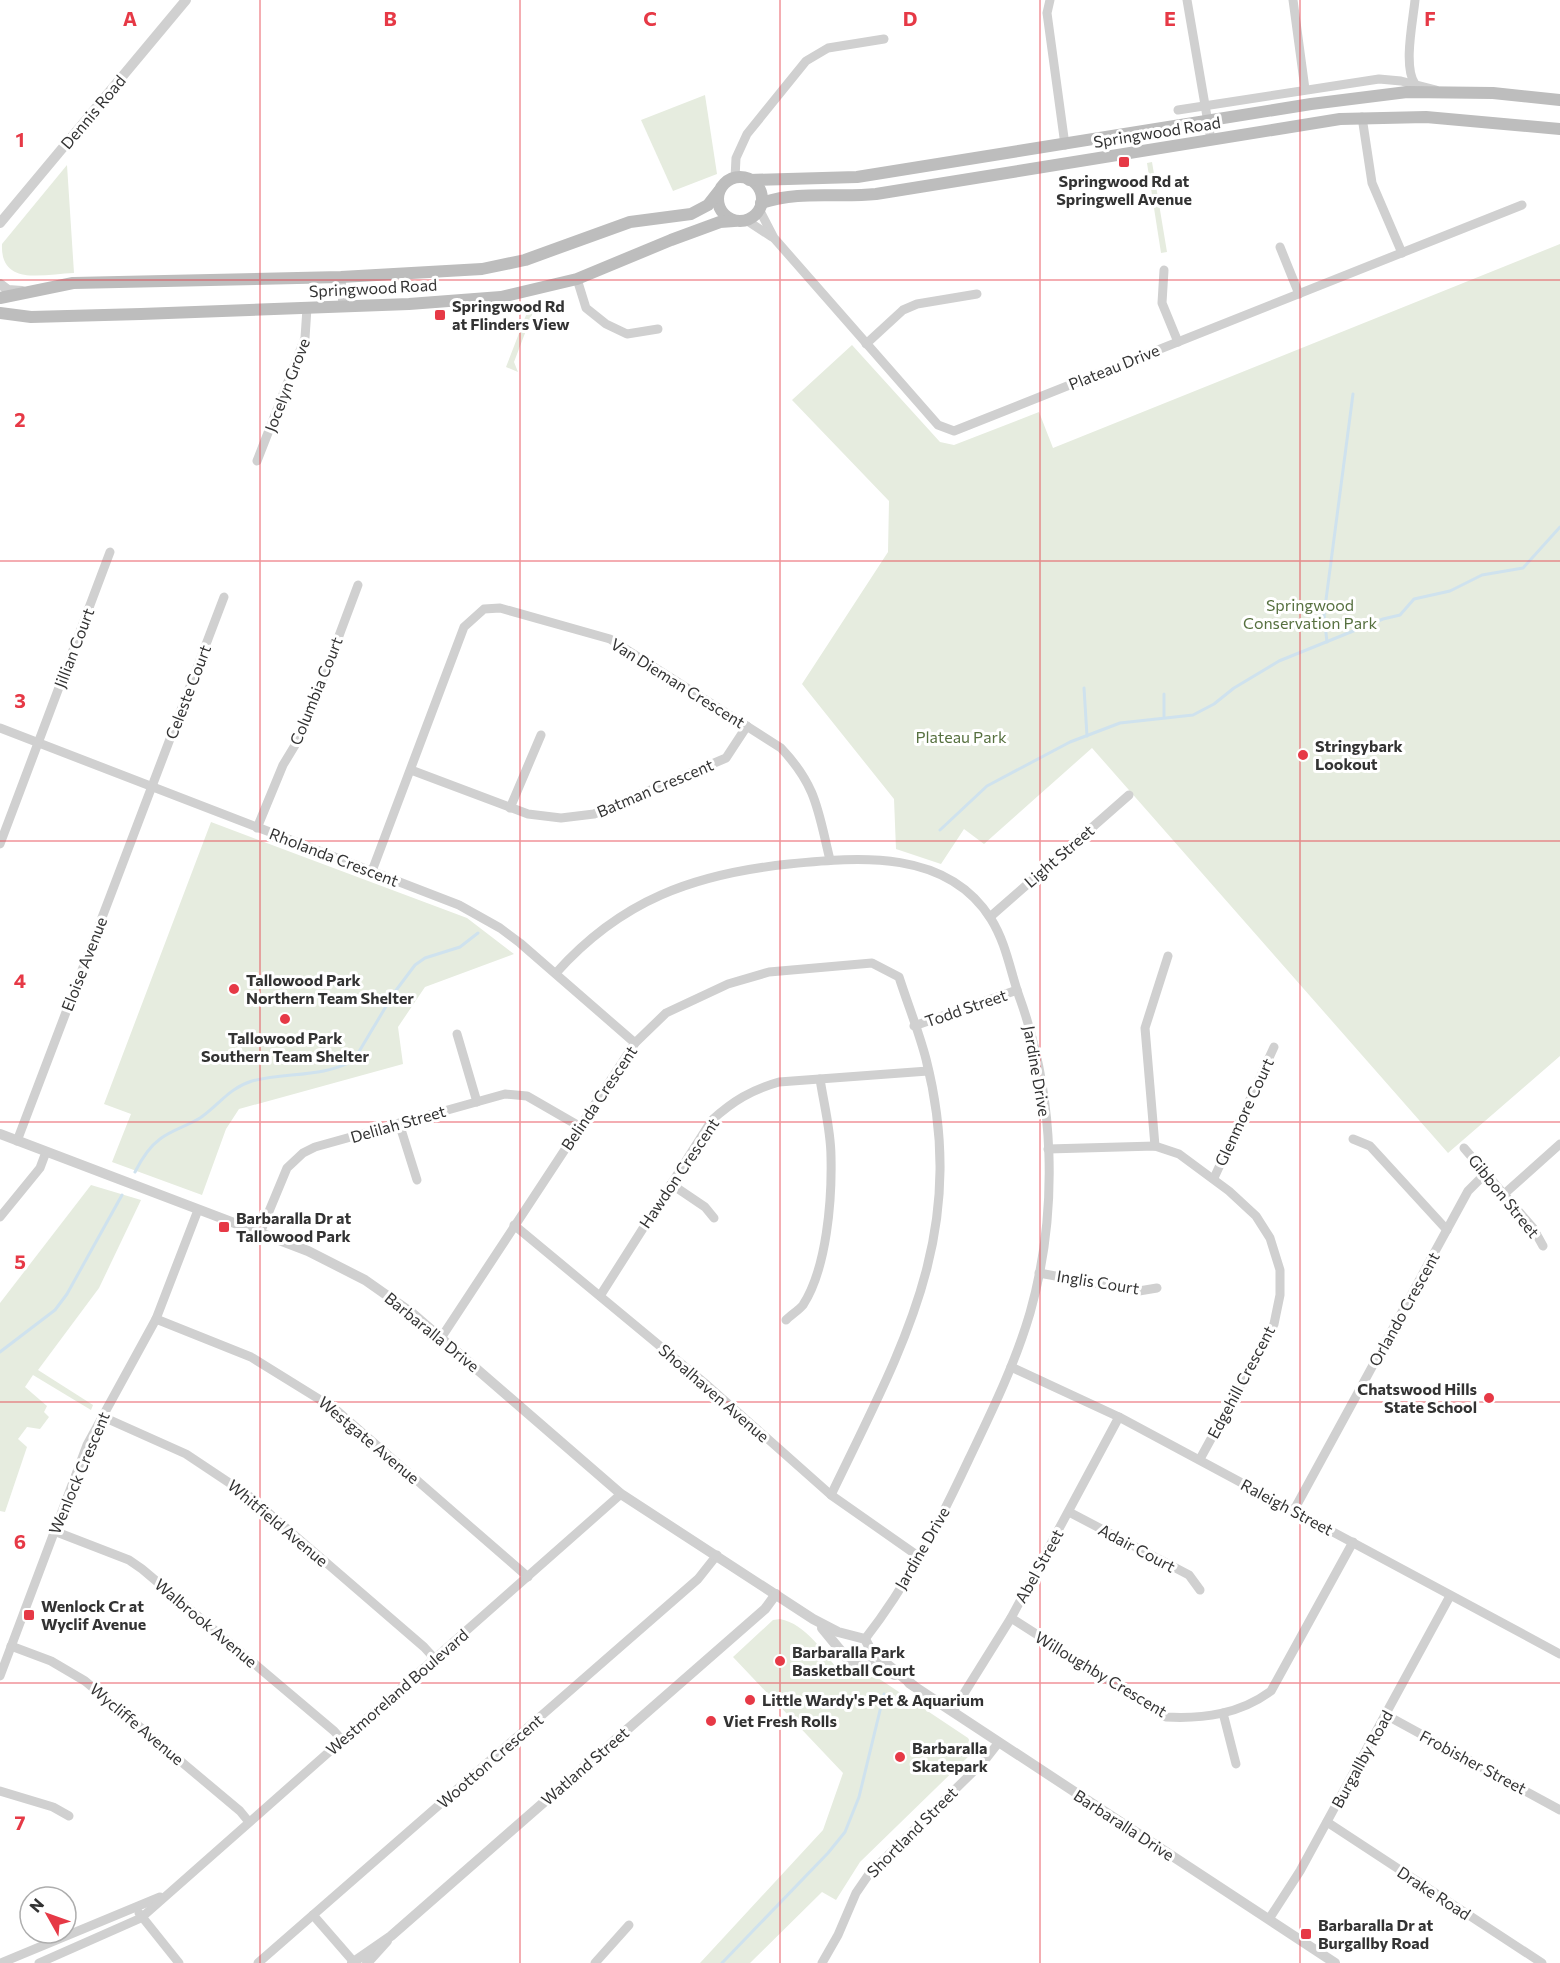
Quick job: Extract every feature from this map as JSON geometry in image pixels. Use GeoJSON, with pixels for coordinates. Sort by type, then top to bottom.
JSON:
{"type":"FeatureCollection","features":[{"type":"Feature","properties":{"kind":"main road","name":"Springwood Road"},"geometry":{"type":"LineString","coordinates":[[749,180],[791,177],[850,178],[1370,96],[1438,92],[1560,100]]}},
{"type":"Feature","properties":{"kind":"main road","name":"Springwood Road"},"geometry":{"type":"LineString","coordinates":[[760,206],[798,194],[852,196],[876,194],[1362,117],[1426,117],[1560,129]]}},
{"type":"Feature","properties":{"kind":"main road"},"geometry":{"type":"LineString","coordinates":[[735,178],[749,180],[759,189],[760,206],[740,220],[727,218],[718,206],[719,191],[722,185],[735,178]]}},
{"type":"Feature","properties":{"kind":"main road","name":"Springwood Road"},"geometry":{"type":"LineString","coordinates":[[0,298],[54,285],[73,283],[441,273],[507,264],[558,249],[630,222],[691,214],[708,205],[719,191]]}},
{"type":"Feature","properties":{"kind":"main road","name":"Springwood Road"},"geometry":{"type":"LineString","coordinates":[[0,313],[31,317],[343,307],[501,297],[577,279],[720,222],[740,220]]}},
{"type":"Feature","properties":{"kind":"street","name":"Dennis Road"},"geometry":{"type":"LineString","coordinates":[[0,223],[186,0]]}},
{"type":"Feature","properties":{"kind":"street"},"geometry":{"type":"LineString","coordinates":[[1050,0],[1047,13],[1065,145]]}},
{"type":"Feature","properties":{"kind":"street"},"geometry":{"type":"LineString","coordinates":[[1187,0],[1211,140]]}},
{"type":"Feature","properties":{"kind":"street"},"geometry":{"type":"LineString","coordinates":[[1293,0],[1305,89]]}},
{"type":"Feature","properties":{"kind":"street"},"geometry":{"type":"LineString","coordinates":[[1415,0],[1410,62],[1412,79],[1415,84]]}},
{"type":"Feature","properties":{"kind":"street"},"geometry":{"type":"LineString","coordinates":[[735,178],[736,159],[747,134],[806,61],[828,48],[884,39]]}},
{"type":"Feature","properties":{"kind":"street"},"geometry":{"type":"LineString","coordinates":[[1370,96],[1374,92],[1396,87],[1410,62]]}},
{"type":"Feature","properties":{"kind":"street","name":"Springwood Road"},"geometry":{"type":"LineString","coordinates":[[1178,110],[1379,79],[1415,84],[1438,92]]}},
{"type":"Feature","properties":{"kind":"street"},"geometry":{"type":"LineString","coordinates":[[1362,117],[1372,183],[1402,253]]}},
{"type":"Feature","properties":{"kind":"street","name":"Plateau Drive"},"geometry":{"type":"LineString","coordinates":[[760,206],[774,238],[938,425],[954,431],[1522,205]]}},
{"type":"Feature","properties":{"kind":"street","name":"Plateau Drive"},"geometry":{"type":"LineString","coordinates":[[740,220],[774,238]]}},
{"type":"Feature","properties":{"kind":"street"},"geometry":{"type":"LineString","coordinates":[[1280,247],[1299,294]]}},
{"type":"Feature","properties":{"kind":"street"},"geometry":{"type":"LineString","coordinates":[[1164,270],[1162,303],[1178,342]]}},
{"type":"Feature","properties":{"kind":"street"},"geometry":{"type":"LineString","coordinates":[[341,277],[343,307]]}},
{"type":"Feature","properties":{"kind":"street"},"geometry":{"type":"LineString","coordinates":[[577,279],[586,308],[606,324],[627,334],[658,329]]}},
{"type":"Feature","properties":{"kind":"street"},"geometry":{"type":"LineString","coordinates":[[0,284],[8,290],[34,291]]}},
{"type":"Feature","properties":{"kind":"street"},"geometry":{"type":"LineString","coordinates":[[866,344],[903,310],[918,304],[977,294]]}},
{"type":"Feature","properties":{"kind":"street","name":"Jocelyn Grove"},"geometry":{"type":"LineString","coordinates":[[257,460],[305,338],[308,308]]}},
{"type":"Feature","properties":{"kind":"street","name":"Jillian Court"},"geometry":{"type":"LineString","coordinates":[[0,844],[110,552]]}},
{"type":"Feature","properties":{"kind":"street","name":"Columbia Court"},"geometry":{"type":"LineString","coordinates":[[257,828],[283,765],[303,732],[358,585]]}},
{"type":"Feature","properties":{"kind":"street","name":"Celeste Court"},"geometry":{"type":"LineString","coordinates":[[152,788],[224,597]]}},
{"type":"Feature","properties":{"kind":"street","name":"Van Dieman Crescent"},"geometry":{"type":"LineString","coordinates":[[372,871],[464,627],[484,609],[500,608],[610,639],[781,748],[801,769],[813,792],[830,860]]}},
{"type":"Feature","properties":{"kind":"street","name":"Batman Crescent"},"geometry":{"type":"LineString","coordinates":[[411,770],[528,814],[561,818],[594,814],[726,758],[747,726]]}},
{"type":"Feature","properties":{"kind":"street","name":"Rholanda Crescent"},"geometry":{"type":"LineString","coordinates":[[0,728],[372,871],[479,915],[520,943],[635,1043]]}},
{"type":"Feature","properties":{"kind":"street"},"geometry":{"type":"LineString","coordinates":[[510,808],[541,735]]}},
{"type":"Feature","properties":{"kind":"street","name":"Eloise Avenue"},"geometry":{"type":"LineString","coordinates":[[17,1141],[152,788]]}},
{"type":"Feature","properties":{"kind":"street","name":"Light Street"},"geometry":{"type":"LineString","coordinates":[[990,917],[1129,795]]}},
{"type":"Feature","properties":{"kind":"street","name":"Jardine Drive"},"geometry":{"type":"LineString","coordinates":[[556,973],[591,937],[648,900],[676,887],[737,870],[830,860],[890,860],[927,868],[967,893],[990,917],[1003,942],[1034,1039],[1046,1111],[1048,1149],[1045,1233],[1039,1273],[1031,1310],[1011,1366],[934,1534],[860,1638]]}},
{"type":"Feature","properties":{"kind":"street"},"geometry":{"type":"LineString","coordinates":[[1155,1146],[1145,1028],[1168,956]]}},
{"type":"Feature","properties":{"kind":"street","name":"Belinda Crescent"},"geometry":{"type":"LineString","coordinates":[[441,1338],[635,1043],[666,1013],[728,984],[769,972],[872,963],[899,978],[915,1026],[928,1071],[938,1138],[940,1190],[934,1243],[905,1341],[831,1495]]}},
{"type":"Feature","properties":{"kind":"street","name":"Todd Street"},"geometry":{"type":"LineString","coordinates":[[915,1026],[1017,990]]}},
{"type":"Feature","properties":{"kind":"street"},"geometry":{"type":"LineString","coordinates":[[457,1034],[477,1102]]}},
{"type":"Feature","properties":{"kind":"street","name":"Glenmore Court"},"geometry":{"type":"LineString","coordinates":[[1214,1178],[1274,1047]]}},
{"type":"Feature","properties":{"kind":"street","name":"Hawdon Crescent"},"geometry":{"type":"LineString","coordinates":[[600,1296],[712,1120],[733,1101],[779,1082],[928,1071]]}},
{"type":"Feature","properties":{"kind":"street"},"geometry":{"type":"LineString","coordinates":[[786,1320],[803,1305],[814,1277],[830,1205],[831,1155],[820,1079]]}},
{"type":"Feature","properties":{"kind":"street","name":"Delilah Street"},"geometry":{"type":"LineString","coordinates":[[260,1233],[287,1168],[303,1153],[315,1147],[505,1094],[527,1095],[579,1126]]}},
{"type":"Feature","properties":{"kind":"street"},"geometry":{"type":"LineString","coordinates":[[399,1123],[417,1180]]}},
{"type":"Feature","properties":{"kind":"street","name":"Barbaralla Drive"},"geometry":{"type":"LineString","coordinates":[[0,1134],[339,1265],[386,1293],[621,1494],[813,1619],[838,1632],[860,1638],[872,1652],[914,1686]]}},
{"type":"Feature","properties":{"kind":"street"},"geometry":{"type":"LineString","coordinates":[[1353,1139],[1370,1146],[1447,1230]]}},
{"type":"Feature","properties":{"kind":"street"},"geometry":{"type":"LineString","coordinates":[[1503,1195],[1560,1144]]}},
{"type":"Feature","properties":{"kind":"street","name":"Edgehill Crescent"},"geometry":{"type":"LineString","coordinates":[[1048,1149],[1155,1146],[1179,1154],[1214,1178],[1256,1216],[1270,1238],[1280,1270],[1280,1295],[1274,1324],[1200,1459]]}},
{"type":"Feature","properties":{"kind":"street","name":"Gibbon Street"},"geometry":{"type":"LineString","coordinates":[[1464,1148],[1533,1228],[1543,1246]]}},
{"type":"Feature","properties":{"kind":"street"},"geometry":{"type":"LineString","coordinates":[[0,1217],[40,1168],[46,1152]]}},
{"type":"Feature","properties":{"kind":"street","name":"Orlando Crescent"},"geometry":{"type":"LineString","coordinates":[[1294,1510],[1468,1191],[1485,1174]]}},
{"type":"Feature","properties":{"kind":"street"},"geometry":{"type":"LineString","coordinates":[[670,1184],[705,1207],[714,1218]]}},
{"type":"Feature","properties":{"kind":"street","name":"Wenlock Crescent"},"geometry":{"type":"LineString","coordinates":[[0,1676],[54,1531],[101,1416],[156,1319],[198,1210]]}},
{"type":"Feature","properties":{"kind":"street","name":"Shoalhaven Avenue"},"geometry":{"type":"LineString","coordinates":[[514,1225],[707,1385],[831,1495],[918,1556]]}},
{"type":"Feature","properties":{"kind":"street","name":"Inglis Court"},"geometry":{"type":"LineString","coordinates":[[1039,1273],[1140,1291],[1157,1288]]}},
{"type":"Feature","properties":{"kind":"street","name":"Westgate Avenue"},"geometry":{"type":"LineString","coordinates":[[156,1319],[251,1357],[335,1409],[528,1577]]}},
{"type":"Feature","properties":{"kind":"street","name":"Raleigh Street"},"geometry":{"type":"LineString","coordinates":[[1011,1366],[1119,1417],[1200,1459],[1449,1596],[1560,1654]]}},
{"type":"Feature","properties":{"kind":"street","name":"Whitfield Avenue"},"geometry":{"type":"LineString","coordinates":[[101,1416],[186,1454],[249,1496],[435,1659]]}},
{"type":"Feature","properties":{"kind":"street","name":"Abel Street"},"geometry":{"type":"LineString","coordinates":[[953,1711],[1011,1618],[1119,1417]]}},
{"type":"Feature","properties":{"kind":"street","name":"Westmoreland Boulevard"},"geometry":{"type":"LineString","coordinates":[[39,1963],[141,1918],[621,1494]]}},
{"type":"Feature","properties":{"kind":"street","name":"Adair Court"},"geometry":{"type":"LineString","coordinates":[[1069,1512],[1189,1575],[1200,1590]]}},
{"type":"Feature","properties":{"kind":"street","name":"Walbrook Avenue"},"geometry":{"type":"LineString","coordinates":[[54,1531],[129,1560],[142,1569],[342,1740]]}},
{"type":"Feature","properties":{"kind":"street","name":"Willoughby Crescent"},"geometry":{"type":"LineString","coordinates":[[1011,1618],[1166,1717],[1188,1718],[1223,1713],[1252,1705],[1270,1691],[1353,1542]]}},
{"type":"Feature","properties":{"kind":"street","name":"Wootton Crescent"},"geometry":{"type":"LineString","coordinates":[[258,1963],[698,1579],[717,1555]]}},
{"type":"Feature","properties":{"kind":"street","name":"Watland Street"},"geometry":{"type":"LineString","coordinates":[[353,1962],[391,1936],[765,1609],[776,1594]]}},
{"type":"Feature","properties":{"kind":"street","name":"Burgallby Road"},"geometry":{"type":"LineString","coordinates":[[1269,1919],[1300,1871],[1449,1596]]}},
{"type":"Feature","properties":{"kind":"street","name":"Barbaralla Drive"},"geometry":{"type":"LineString","coordinates":[[813,1619],[850,1662],[864,1663],[888,1671],[914,1686],[1335,1963]]}},
{"type":"Feature","properties":{"kind":"street"},"geometry":{"type":"LineString","coordinates":[[845,1654],[845,1646],[860,1638]]}},
{"type":"Feature","properties":{"kind":"street","name":"Wycliffe Avenue"},"geometry":{"type":"LineString","coordinates":[[11,1646],[51,1661],[85,1681],[240,1811],[249,1822]]}},
{"type":"Feature","properties":{"kind":"street"},"geometry":{"type":"LineString","coordinates":[[864,1663],[872,1652]]}},
{"type":"Feature","properties":{"kind":"street"},"geometry":{"type":"LineString","coordinates":[[1223,1713],[1236,1764]]}},
{"type":"Feature","properties":{"kind":"street","name":"Frobisher Street"},"geometry":{"type":"LineString","coordinates":[[1386,1715],[1560,1810]]}},
{"type":"Feature","properties":{"kind":"street","name":"Shortland Street"},"geometry":{"type":"LineString","coordinates":[[822,1963],[856,1893],[869,1874],[985,1760],[999,1742]]}},
{"type":"Feature","properties":{"kind":"street"},"geometry":{"type":"LineString","coordinates":[[0,1791],[53,1807],[69,1816]]}},
{"type":"Feature","properties":{"kind":"street","name":"Drake Road"},"geometry":{"type":"LineString","coordinates":[[1327,1822],[1542,1963]]}},
{"type":"Feature","properties":{"kind":"street","name":"Westmoreland Boulevard"},"geometry":{"type":"LineString","coordinates":[[1,1963],[137,1908],[172,1890]]}},
{"type":"Feature","properties":{"kind":"street"},"geometry":{"type":"LineString","coordinates":[[137,1908],[141,1918],[179,1963]]}},
{"type":"Feature","properties":{"kind":"street"},"geometry":{"type":"LineString","coordinates":[[313,1915],[353,1962]]}},
{"type":"Feature","properties":{"kind":"street"},"geometry":{"type":"LineString","coordinates":[[595,1963],[629,1925]]}},
{"type":"Feature","properties":{"kind":"street","name":"Watland Street"},"geometry":{"type":"LineString","coordinates":[[367,1963],[391,1936]]}},
{"type":"Feature","properties":{"kind":"green space"},"geometry":{"type":"Polygon","coordinates":[[[705,95],[717,174],[673,191],[641,120],[705,95]]]}},
{"type":"Feature","properties":{"kind":"green space"},"geometry":{"type":"Polygon","coordinates":[[[1152,162],[1167,252],[1161,253],[1147,163],[1152,162]]]}},
{"type":"Feature","properties":{"kind":"green space"},"geometry":{"type":"Polygon","coordinates":[[[67,165],[74,273],[38,276],[16,272],[8,267],[3,258],[2,244],[67,165]]]}},
{"type":"Feature","properties":{"kind":"green space","name":"Springwood Conservation Park"},"geometry":{"type":"Polygon","coordinates":[[[1560,244],[1560,1056],[1448,1153],[1092,748],[984,844],[964,829],[941,864],[896,849],[894,799],[802,684],[888,552],[889,501],[792,400],[852,345],[940,442],[954,445],[1039,412],[1053,448],[1560,244]]]}},
{"type":"Feature","properties":{"kind":"green space"},"geometry":{"type":"Polygon","coordinates":[[[535,307],[514,362],[518,372],[506,367],[528,310],[535,307]]]}},
{"type":"Feature","properties":{"kind":"green space"},"geometry":{"type":"Polygon","coordinates":[[[211,822],[467,918],[514,954],[425,987],[398,1027],[403,1064],[239,1109],[226,1129],[202,1195],[112,1162],[131,1114],[104,1104],[211,822]]]}},
{"type":"Feature","properties":{"kind":"green space"},"geometry":{"type":"Polygon","coordinates":[[[91,1185],[141,1200],[99,1288],[38,1370],[93,1405],[91,1410],[33,1375],[25,1387],[47,1406],[44,1412],[49,1417],[40,1429],[27,1427],[18,1439],[27,1447],[5,1512],[0,1511],[0,1303],[91,1185]]]}},
{"type":"Feature","properties":{"kind":"green space"},"geometry":{"type":"Polygon","coordinates":[[[780,1619],[806,1633],[840,1672],[878,1678],[968,1738],[972,1745],[972,1753],[860,1862],[836,1900],[822,1892],[750,1963],[700,1963],[823,1830],[843,1773],[733,1657],[773,1620],[780,1619]]]}},
{"type":"Feature","properties":{"kind":"waterway"},"geometry":{"type":"LineString","coordinates":[[1327,642],[1324,615],[1353,394]]}},
{"type":"Feature","properties":{"kind":"waterway"},"geometry":{"type":"LineString","coordinates":[[940,830],[987,786],[1070,742],[1120,723],[1193,715],[1214,704],[1234,688],[1279,661],[1383,619],[1400,615],[1414,599],[1450,591],[1482,575],[1523,568],[1560,527]]}},
{"type":"Feature","properties":{"kind":"waterway"},"geometry":{"type":"LineString","coordinates":[[1084,688],[1087,736]]}},
{"type":"Feature","properties":{"kind":"waterway"},"geometry":{"type":"LineString","coordinates":[[1164,694],[1164,716]]}},
{"type":"Feature","properties":{"kind":"waterway"},"geometry":{"type":"LineString","coordinates":[[135,1172],[152,1146],[160,1139],[200,1118],[230,1092],[244,1084],[265,1078],[330,1070],[354,1060],[394,993],[415,965],[425,958],[460,947],[478,933]]}},
{"type":"Feature","properties":{"kind":"waterway"},"geometry":{"type":"LineString","coordinates":[[0,1352],[55,1310],[67,1294],[122,1195]]}},
{"type":"Feature","properties":{"kind":"waterway"},"geometry":{"type":"LineString","coordinates":[[722,1963],[828,1853],[845,1832],[859,1797],[884,1694]]}},
{"type":"Feature","properties":{"kind":"place","name":"Springwood Rd at Springwell Avenue"},"geometry":{"type":"Point","coordinates":[1124,162]}},
{"type":"Feature","properties":{"kind":"place","name":"Springwood Rd at Flinders View"},"geometry":{"type":"Point","coordinates":[440,315]}},
{"type":"Feature","properties":{"kind":"place","name":"Stringybark Lookout"},"geometry":{"type":"Point","coordinates":[1303,755]}},
{"type":"Feature","properties":{"kind":"place","name":"Tallowood Park Northern Team Shelter"},"geometry":{"type":"Point","coordinates":[234,989]}},
{"type":"Feature","properties":{"kind":"place","name":"Tallowood Park Southern Team Shelter"},"geometry":{"type":"Point","coordinates":[285,1019]}},
{"type":"Feature","properties":{"kind":"place","name":"Barbaralla Dr at Tallowood Park"},"geometry":{"type":"Point","coordinates":[224,1227]}},
{"type":"Feature","properties":{"kind":"place","name":"Chatswood Hills State School"},"geometry":{"type":"Point","coordinates":[1489,1398]}},
{"type":"Feature","properties":{"kind":"place","name":"Wenlock Cr at Wyclif Avenue"},"geometry":{"type":"Point","coordinates":[29,1615]}},
{"type":"Feature","properties":{"kind":"place","name":"Barbaralla Park Basketball Court"},"geometry":{"type":"Point","coordinates":[780,1661]}},
{"type":"Feature","properties":{"kind":"place","name":"Little Wardy's Pet & Aquarium"},"geometry":{"type":"Point","coordinates":[750,1700]}},
{"type":"Feature","properties":{"kind":"place","name":"Viet Fresh Rolls"},"geometry":{"type":"Point","coordinates":[711,1721]}},
{"type":"Feature","properties":{"kind":"place","name":"Barbaralla Skatepark"},"geometry":{"type":"Point","coordinates":[900,1757]}},
{"type":"Feature","properties":{"kind":"place","name":"Barbaralla Dr at Burgallby Road"},"geometry":{"type":"Point","coordinates":[1306,1934]}},
{"type":"Feature","properties":{"kind":"park label","name":"Plateau Park"},"geometry":{"type":"Point","coordinates":[961,737]}}]}
